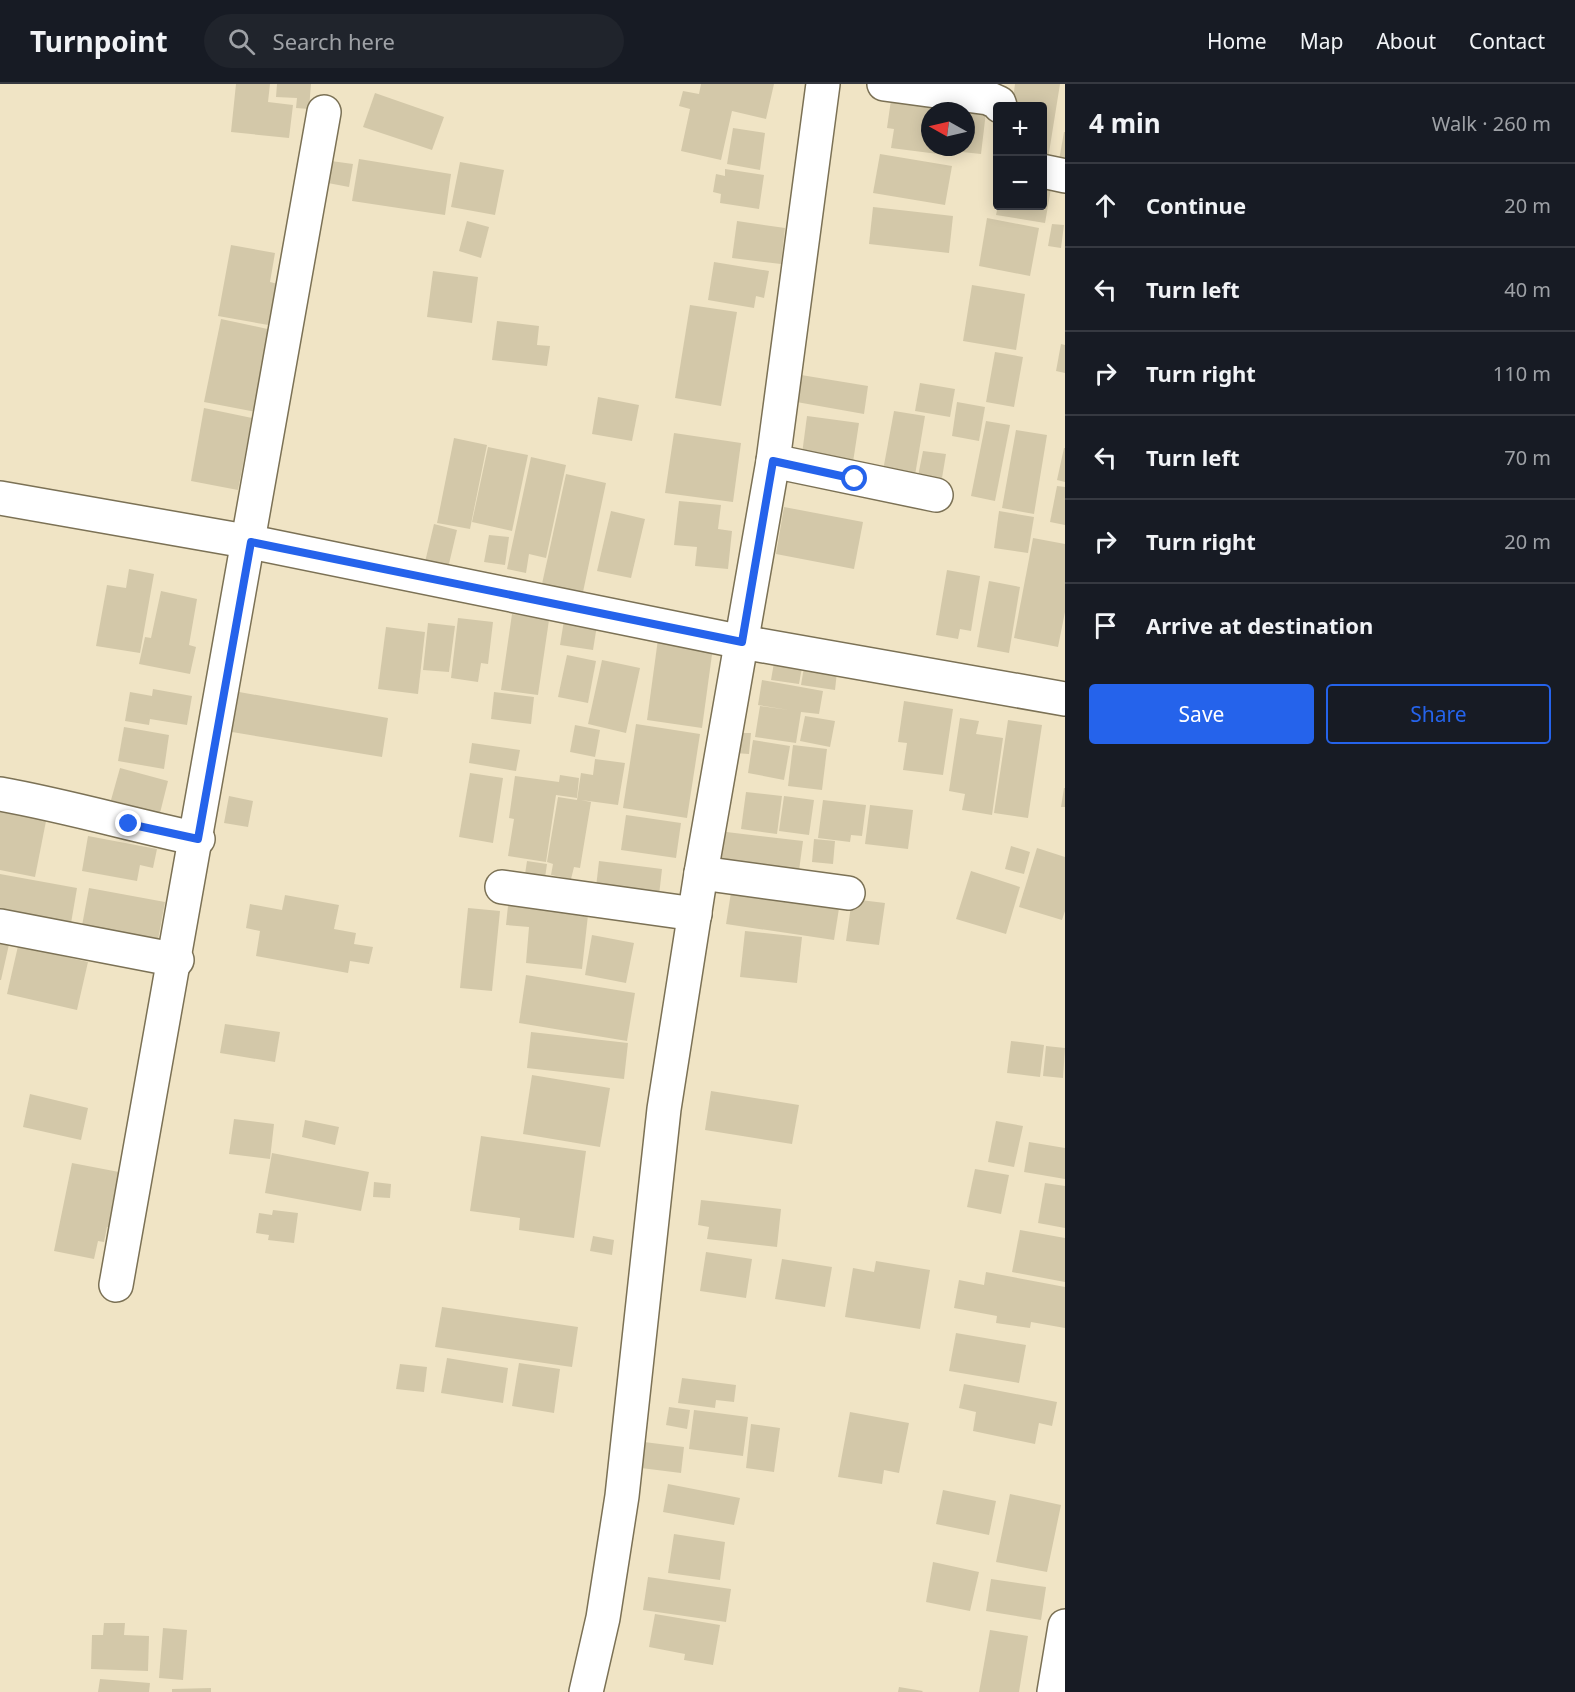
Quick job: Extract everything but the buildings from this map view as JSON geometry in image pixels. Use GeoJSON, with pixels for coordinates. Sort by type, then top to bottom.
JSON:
{"type":"FeatureCollection","features":[{"type":"Feature","properties":{"kind":"street"},"geometry":{"type":"LineString","coordinates":[[586,1692],[603,1618],[622,1496],[664,1109],[701,873],[773,461],[823,84]]}},
{"type":"Feature","properties":{"kind":"street"},"geometry":{"type":"LineString","coordinates":[[884,84],[988,98],[997,102]]}},
{"type":"Feature","properties":{"kind":"street"},"geometry":{"type":"LineString","coordinates":[[116,1285],[177,960],[324,112]]}},
{"type":"Feature","properties":{"kind":"street"},"geometry":{"type":"LineString","coordinates":[[1047,172],[1065,176]]}},
{"type":"Feature","properties":{"kind":"street"},"geometry":{"type":"LineString","coordinates":[[773,461],[936,495]]}},
{"type":"Feature","properties":{"kind":"street"},"geometry":{"type":"LineString","coordinates":[[0,498],[251,542],[742,642],[1065,699]]}},
{"type":"Feature","properties":{"kind":"street"},"geometry":{"type":"LineString","coordinates":[[0,794],[45,802],[198,839]]}},
{"type":"Feature","properties":{"kind":"street"},"geometry":{"type":"LineString","coordinates":[[701,873],[848,892]]}},
{"type":"Feature","properties":{"kind":"street"},"geometry":{"type":"LineString","coordinates":[[502,887],[695,914]]}},
{"type":"Feature","properties":{"kind":"street"},"geometry":{"type":"LineString","coordinates":[[0,926],[177,960]]}},
{"type":"Feature","properties":{"kind":"street"},"geometry":{"type":"LineString","coordinates":[[1054,1692],[1065,1626]]}},
{"type":"Feature","properties":{"kind":"route"},"geometry":{"type":"LineString","coordinates":[[129,824],[198,839],[251,542],[742,642],[773,461],[855,479]]}}]}
